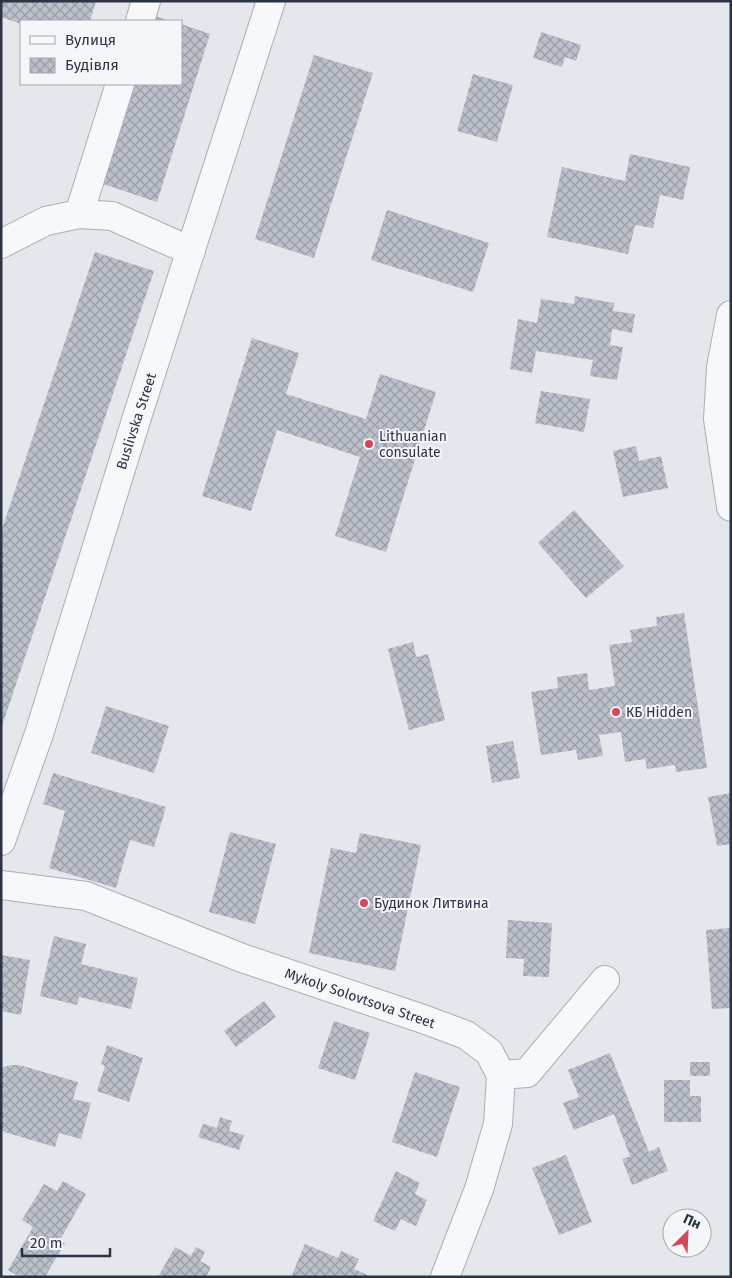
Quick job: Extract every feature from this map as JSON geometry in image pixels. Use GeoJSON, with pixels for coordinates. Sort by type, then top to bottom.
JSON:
{"type":"FeatureCollection","features":[{"type":"Feature","properties":{"kind":"street"},"geometry":{"type":"LineString","coordinates":[[140,20],[146,1]]}},
{"type":"Feature","properties":{"kind":"street","name":"Buslivska Street"},"geometry":{"type":"LineString","coordinates":[[1,841],[39,734],[131,436],[271,1]]}},
{"type":"Feature","properties":{"kind":"street"},"geometry":{"type":"LineString","coordinates":[[79,214],[120,85]]}},
{"type":"Feature","properties":{"kind":"street"},"geometry":{"type":"LineString","coordinates":[[1,244],[46,221],[79,214],[112,216],[191,251]]}},
{"type":"Feature","properties":{"kind":"street"},"geometry":{"type":"LineString","coordinates":[[731,315],[721,367],[718,419],[731,507]]}},
{"type":"Feature","properties":{"kind":"street","name":"Mykoly Solovtsova Street"},"geometry":{"type":"LineString","coordinates":[[1,884],[86,896],[242,958],[423,1019],[466,1036],[490,1052],[501,1075],[498,1124],[479,1189],[445,1277]]}},
{"type":"Feature","properties":{"kind":"street"},"geometry":{"type":"LineString","coordinates":[[501,1075],[527,1073],[605,980]]}},
{"type":"Feature","properties":{"kind":"building"},"geometry":{"type":"Polygon","coordinates":[[[1,1],[96,1],[90,20],[20,20],[20,24],[1,17],[1,1]]]}},
{"type":"Feature","properties":{"kind":"building"},"geometry":{"type":"Polygon","coordinates":[[[155,16],[167,20],[154,20],[155,16]]]}},
{"type":"Feature","properties":{"kind":"building"},"geometry":{"type":"Polygon","coordinates":[[[182,24],[210,34],[157,202],[103,184],[134,85],[182,85],[182,24]]]}},
{"type":"Feature","properties":{"kind":"building"},"geometry":{"type":"Polygon","coordinates":[[[541,32],[581,45],[576,61],[565,57],[562,67],[533,58],[541,32]]]}},
{"type":"Feature","properties":{"kind":"building"},"geometry":{"type":"Polygon","coordinates":[[[314,55],[373,73],[314,258],[255,239],[314,55]]]}},
{"type":"Feature","properties":{"kind":"building"},"geometry":{"type":"Polygon","coordinates":[[[473,74],[513,85],[497,142],[457,131],[473,74]]]}},
{"type":"Feature","properties":{"kind":"building"},"geometry":{"type":"Polygon","coordinates":[[[630,154],[690,167],[683,200],[660,195],[653,228],[635,225],[628,254],[547,237],[562,167],[625,181],[630,154]]]}},
{"type":"Feature","properties":{"kind":"building"},"geometry":{"type":"Polygon","coordinates":[[[387,210],[489,243],[473,292],[371,260],[387,210]]]}},
{"type":"Feature","properties":{"kind":"building"},"geometry":{"type":"Polygon","coordinates":[[[95,252],[154,271],[1,729],[1,532],[95,252]]]}},
{"type":"Feature","properties":{"kind":"building"},"geometry":{"type":"Polygon","coordinates":[[[575,296],[614,303],[613,311],[635,314],[632,333],[612,329],[610,345],[623,347],[617,380],[590,376],[593,360],[536,351],[532,373],[510,369],[518,319],[537,323],[541,299],[574,304],[575,296]]]}},
{"type":"Feature","properties":{"kind":"building","name":"Lithuanian consulate"},"geometry":{"type":"Polygon","coordinates":[[[252,338],[299,353],[286,394],[366,419],[380,374],[436,392],[386,552],[335,536],[360,457],[277,430],[251,511],[202,496],[252,338]]]}},
{"type":"Feature","properties":{"kind":"building"},"geometry":{"type":"Polygon","coordinates":[[[541,391],[590,399],[584,432],[535,423],[541,391]]]}},
{"type":"Feature","properties":{"kind":"building"},"geometry":{"type":"Polygon","coordinates":[[[636,446],[639,461],[661,456],[668,488],[623,497],[613,451],[636,446]]]}},
{"type":"Feature","properties":{"kind":"building"},"geometry":{"type":"Polygon","coordinates":[[[574,510],[624,566],[586,598],[538,543],[574,510]]]}},
{"type":"Feature","properties":{"kind":"building","name":"КБ Hidden"},"geometry":{"type":"Polygon","coordinates":[[[684,613],[707,768],[676,772],[675,765],[647,769],[645,759],[625,762],[621,732],[599,735],[603,756],[578,760],[576,750],[541,755],[531,692],[558,688],[557,677],[587,673],[589,690],[615,686],[609,645],[632,642],[630,630],[657,626],[656,617],[684,613]]]}},
{"type":"Feature","properties":{"kind":"building"},"geometry":{"type":"Polygon","coordinates":[[[413,642],[416,657],[428,654],[445,720],[409,730],[388,649],[413,642]]]}},
{"type":"Feature","properties":{"kind":"building"},"geometry":{"type":"Polygon","coordinates":[[[106,706],[169,726],[154,773],[91,753],[106,706]]]}},
{"type":"Feature","properties":{"kind":"building"},"geometry":{"type":"Polygon","coordinates":[[[513,741],[520,778],[492,783],[486,746],[513,741]]]}},
{"type":"Feature","properties":{"kind":"building"},"geometry":{"type":"Polygon","coordinates":[[[53,773],[166,807],[154,847],[130,840],[116,888],[49,868],[65,811],[43,804],[53,773]]]}},
{"type":"Feature","properties":{"kind":"building"},"geometry":{"type":"Polygon","coordinates":[[[731,793],[731,844],[717,846],[708,797],[731,793]]]}},
{"type":"Feature","properties":{"kind":"building"},"geometry":{"type":"Polygon","coordinates":[[[230,832],[276,844],[255,924],[209,912],[230,832]]]}},
{"type":"Feature","properties":{"kind":"building","name":"Будинок Литвина"},"geometry":{"type":"Polygon","coordinates":[[[360,833],[421,845],[395,971],[309,953],[331,848],[356,853],[360,833]]]}},
{"type":"Feature","properties":{"kind":"building"},"geometry":{"type":"Polygon","coordinates":[[[508,920],[552,923],[549,977],[523,976],[524,959],[506,958],[508,920]]]}},
{"type":"Feature","properties":{"kind":"building"},"geometry":{"type":"Polygon","coordinates":[[[731,928],[731,1008],[712,1009],[706,930],[731,928]]]}},
{"type":"Feature","properties":{"kind":"building"},"geometry":{"type":"Polygon","coordinates":[[[54,936],[86,944],[81,964],[138,978],[131,1009],[79,997],[77,1005],[40,996],[54,936]]]}},
{"type":"Feature","properties":{"kind":"building"},"geometry":{"type":"Polygon","coordinates":[[[1,955],[30,960],[21,1015],[1,1011],[1,955]]]}},
{"type":"Feature","properties":{"kind":"building"},"geometry":{"type":"Polygon","coordinates":[[[264,1001],[276,1017],[236,1047],[224,1031],[264,1001]]]}},
{"type":"Feature","properties":{"kind":"building"},"geometry":{"type":"Polygon","coordinates":[[[334,1021],[370,1033],[355,1080],[318,1068],[334,1021]]]}},
{"type":"Feature","properties":{"kind":"building"},"geometry":{"type":"Polygon","coordinates":[[[107,1045],[143,1058],[129,1102],[97,1091],[105,1066],[101,1064],[107,1045]]]}},
{"type":"Feature","properties":{"kind":"building"},"geometry":{"type":"Polygon","coordinates":[[[610,1053],[649,1152],[659,1147],[668,1171],[632,1185],[622,1159],[630,1156],[614,1114],[574,1130],[563,1103],[579,1097],[568,1070],[610,1053]]]}},
{"type":"Feature","properties":{"kind":"building"},"geometry":{"type":"Polygon","coordinates":[[[690,1062],[710,1062],[710,1076],[690,1076],[690,1062]]]}},
{"type":"Feature","properties":{"kind":"building"},"geometry":{"type":"Polygon","coordinates":[[[19,1065],[78,1082],[73,1099],[91,1103],[81,1139],[59,1133],[55,1147],[1,1131],[1,1068],[19,1065]]]}},
{"type":"Feature","properties":{"kind":"building"},"geometry":{"type":"Polygon","coordinates":[[[415,1072],[460,1087],[437,1157],[392,1142],[415,1072]]]}},
{"type":"Feature","properties":{"kind":"building"},"geometry":{"type":"Polygon","coordinates":[[[664,1080],[690,1080],[690,1096],[701,1096],[701,1122],[664,1122],[664,1080]]]}},
{"type":"Feature","properties":{"kind":"building"},"geometry":{"type":"Polygon","coordinates":[[[220,1117],[232,1121],[229,1131],[244,1135],[239,1150],[198,1137],[203,1124],[217,1128],[220,1117]]]}},
{"type":"Feature","properties":{"kind":"building"},"geometry":{"type":"Polygon","coordinates":[[[566,1155],[592,1222],[559,1235],[532,1168],[566,1155]]]}},
{"type":"Feature","properties":{"kind":"building"},"geometry":{"type":"Polygon","coordinates":[[[396,1171],[420,1183],[415,1194],[427,1200],[416,1226],[401,1219],[395,1231],[373,1221],[396,1171]]]}},
{"type":"Feature","properties":{"kind":"building"},"geometry":{"type":"Polygon","coordinates":[[[63,1181],[86,1194],[60,1240],[65,1243],[45,1277],[20,1277],[8,1270],[33,1227],[22,1220],[44,1184],[57,1191],[63,1181]]]}},
{"type":"Feature","properties":{"kind":"building"},"geometry":{"type":"Polygon","coordinates":[[[305,1244],[338,1258],[341,1251],[359,1259],[354,1269],[372,1277],[291,1277],[305,1244]]]}},
{"type":"Feature","properties":{"kind":"building"},"geometry":{"type":"Polygon","coordinates":[[[175,1247],[191,1256],[196,1247],[205,1252],[200,1261],[211,1267],[206,1277],[158,1277],[175,1247]]]}},
{"type":"Feature","properties":{"kind":"place","name":"Lithuanian consulate"},"geometry":{"type":"Point","coordinates":[369,444]}},
{"type":"Feature","properties":{"kind":"place","name":"КБ Hidden"},"geometry":{"type":"Point","coordinates":[616,712]}},
{"type":"Feature","properties":{"kind":"place","name":"Будинок Литвина"},"geometry":{"type":"Point","coordinates":[364,903]}}]}
